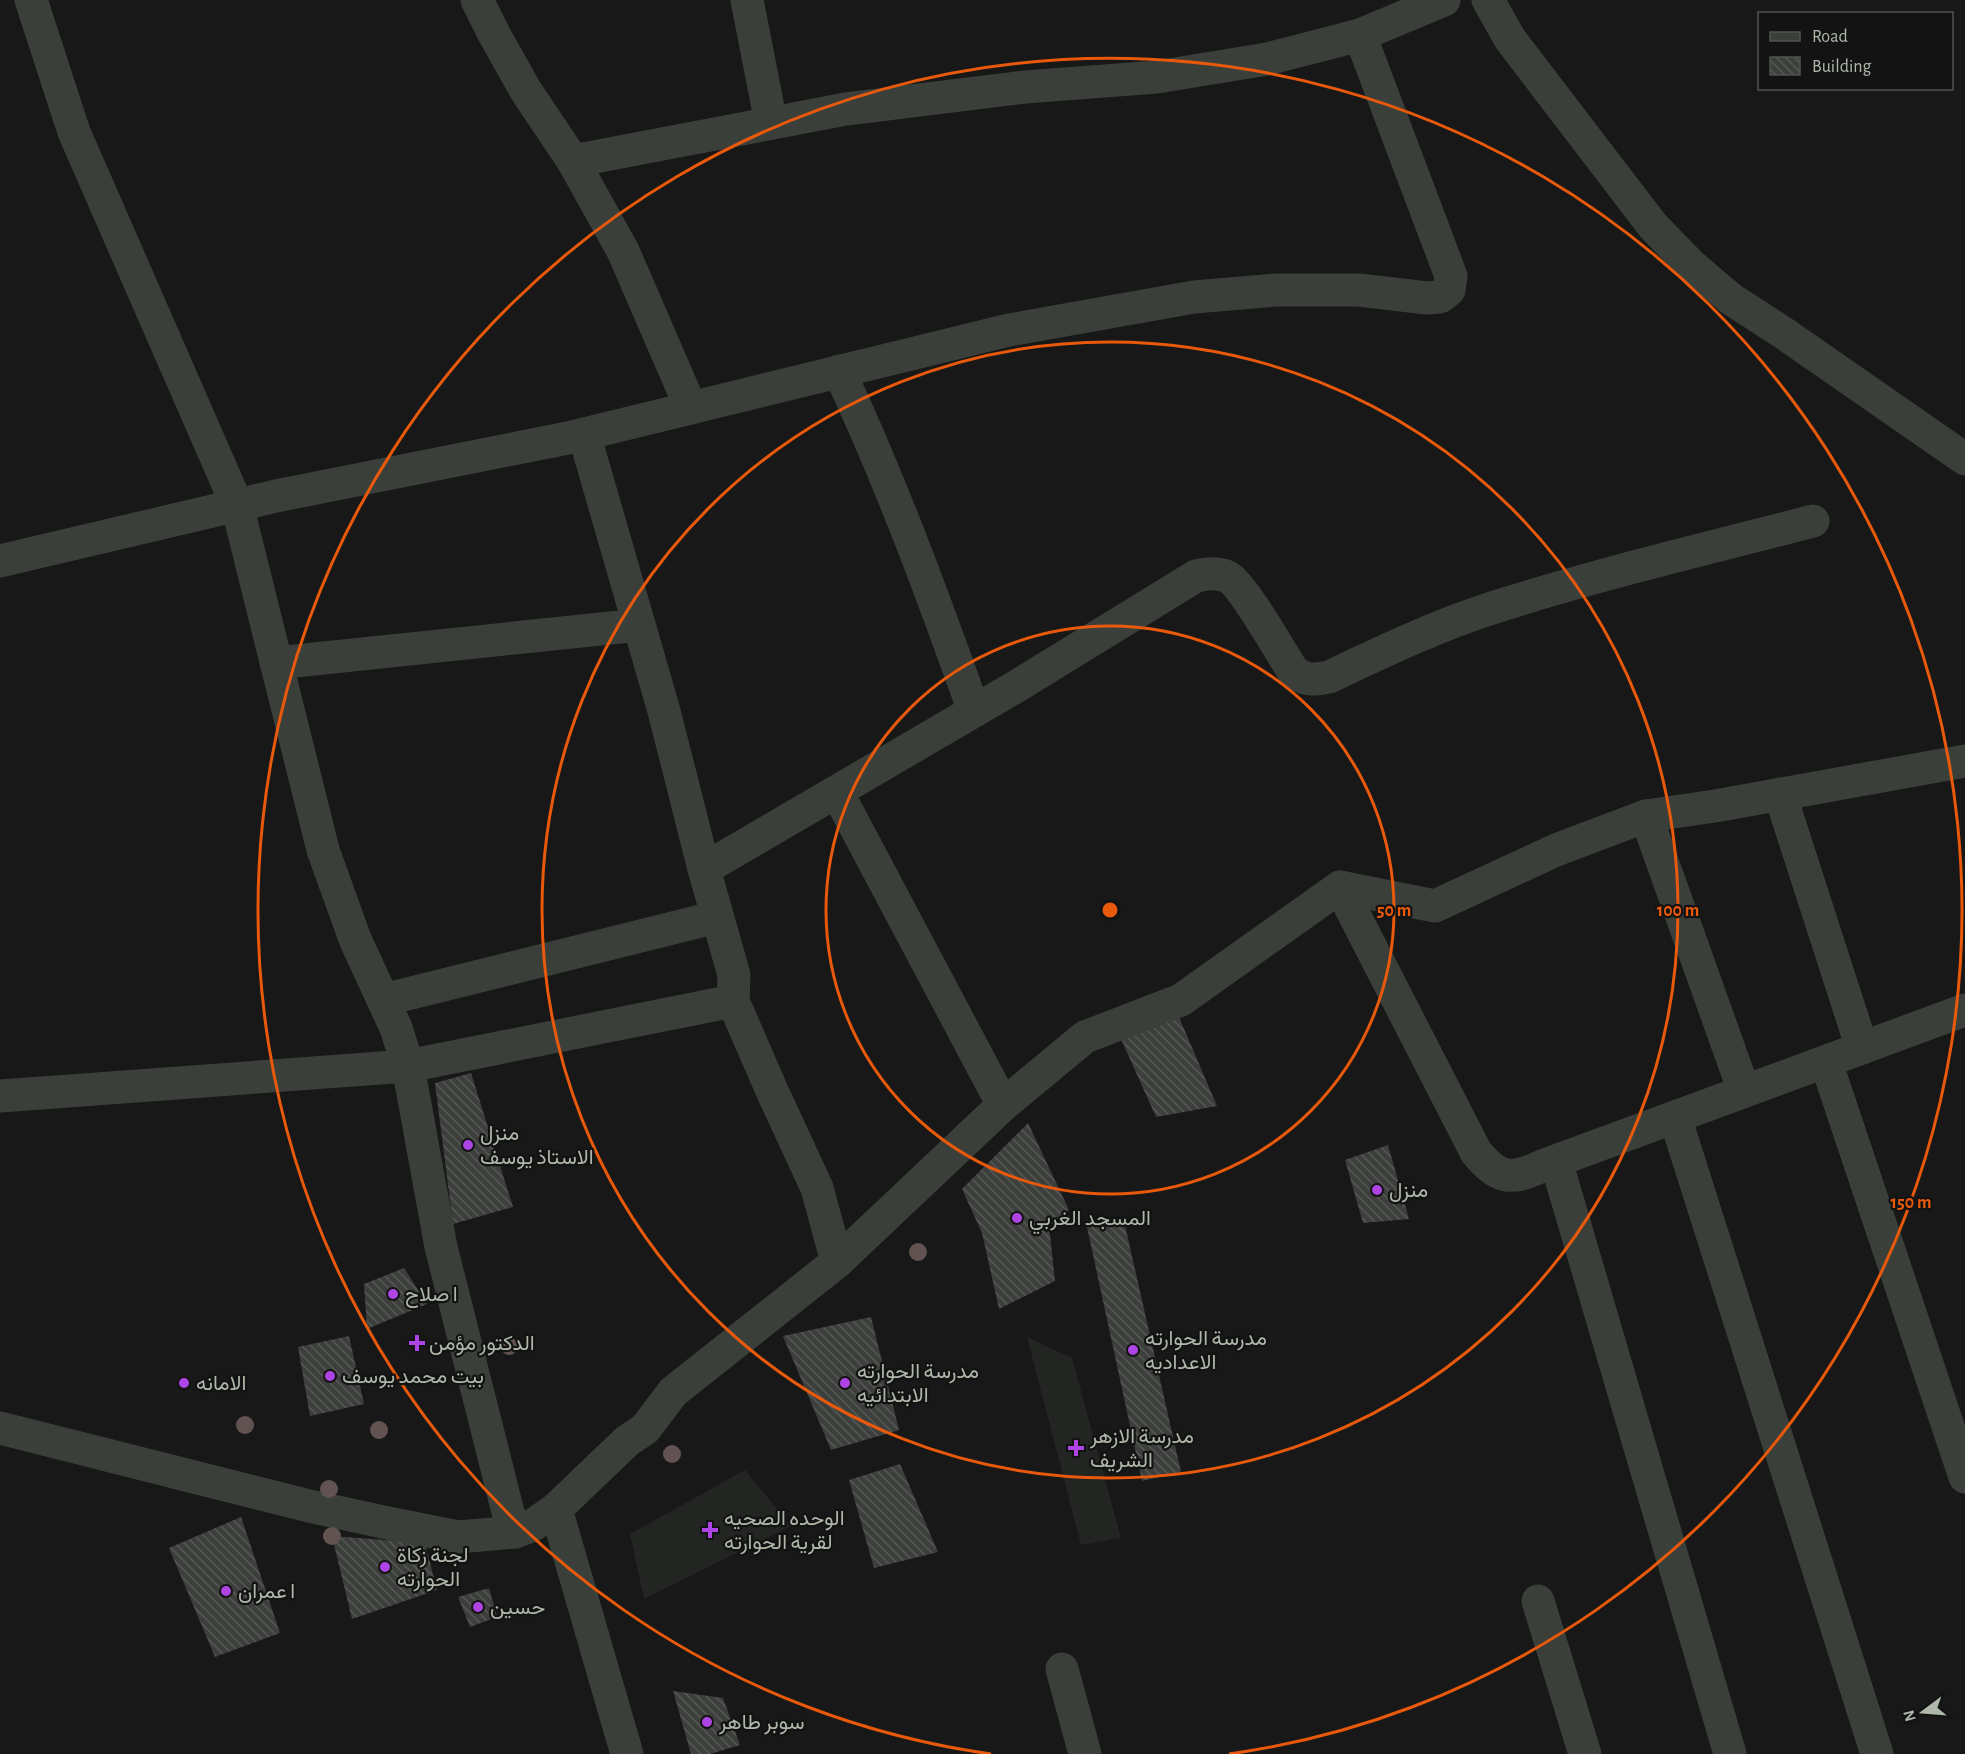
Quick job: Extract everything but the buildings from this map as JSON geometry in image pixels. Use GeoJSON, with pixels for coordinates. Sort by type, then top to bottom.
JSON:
{"type":"FeatureCollection","features":[{"type":"Feature","properties":{"kind":"street"},"geometry":{"type":"LineString","coordinates":[[31,0],[74,132],[237,505],[322,850],[355,939],[396,1028],[408,1066],[441,1247],[515,1532]]}},
{"type":"Feature","properties":{"kind":"street"},"geometry":{"type":"LineString","coordinates":[[477,0],[526,91],[573,161],[623,251],[691,408]]}},
{"type":"Feature","properties":{"kind":"street"},"geometry":{"type":"LineString","coordinates":[[747,0],[771,123]]}},
{"type":"Feature","properties":{"kind":"street"},"geometry":{"type":"LineString","coordinates":[[573,161],[846,109],[1025,87],[1167,75],[1267,59],[1360,36],[1444,0]]}},
{"type":"Feature","properties":{"kind":"street"},"geometry":{"type":"LineString","coordinates":[[1488,0],[1510,39],[1653,226],[1692,265],[1731,299],[1965,459]]}},
{"type":"Feature","properties":{"kind":"street"},"geometry":{"type":"LineString","coordinates":[[0,561],[237,505],[584,434],[1008,330],[1194,297],[1288,290],[1359,290],[1412,297],[1440,297],[1449,290],[1451,276],[1360,36]]}},
{"type":"Feature","properties":{"kind":"street"},"geometry":{"type":"LineString","coordinates":[[839,371],[871,438],[928,583],[974,711]]}},
{"type":"Feature","properties":{"kind":"street"},"geometry":{"type":"LineString","coordinates":[[584,434],[664,711],[704,869],[734,975],[734,1001],[817,1188],[837,1262]]}},
{"type":"Feature","properties":{"kind":"street"},"geometry":{"type":"LineString","coordinates":[[704,869],[974,711],[1196,576],[1215,573],[1230,578],[1242,591],[1293,671],[1304,680],[1316,680],[1329,677],[1407,640],[1491,608],[1605,575],[1813,521]]}},
{"type":"Feature","properties":{"kind":"street"},"geometry":{"type":"LineString","coordinates":[[276,663],[639,625]]}},
{"type":"Feature","properties":{"kind":"street"},"geometry":{"type":"LineString","coordinates":[[0,1428],[309,1506],[383,1522],[458,1537],[515,1532],[533,1525],[556,1509],[627,1441],[645,1429],[673,1392],[837,1262],[1003,1105],[1085,1037],[1181,1000],[1340,887],[1435,906],[1556,850],[1646,816],[1965,761]]}},
{"type":"Feature","properties":{"kind":"street"},"geometry":{"type":"LineString","coordinates":[[837,792],[1003,1105]]}},
{"type":"Feature","properties":{"kind":"street"},"geometry":{"type":"LineString","coordinates":[[1780,794],[1862,1048]]}},
{"type":"Feature","properties":{"kind":"street"},"geometry":{"type":"LineString","coordinates":[[1646,816],[1744,1091]]}},
{"type":"Feature","properties":{"kind":"street"},"geometry":{"type":"LineString","coordinates":[[1340,887],[1476,1152],[1492,1169],[1505,1176],[1522,1175],[1862,1048],[1963,1017]]}},
{"type":"Feature","properties":{"kind":"street"},"geometry":{"type":"LineString","coordinates":[[382,1000],[717,917]]}},
{"type":"Feature","properties":{"kind":"street"},"geometry":{"type":"LineString","coordinates":[[0,1096],[408,1066],[734,1001]]}},
{"type":"Feature","properties":{"kind":"street"},"geometry":{"type":"LineString","coordinates":[[1826,1062],[1965,1477]]}},
{"type":"Feature","properties":{"kind":"street"},"geometry":{"type":"LineString","coordinates":[[1675,1117],[1877,1754]]}},
{"type":"Feature","properties":{"kind":"street"},"geometry":{"type":"LineString","coordinates":[[1556,1161],[1730,1754]]}},
{"type":"Feature","properties":{"kind":"street"},"geometry":{"type":"LineString","coordinates":[[556,1509],[627,1754]]}},
{"type":"Feature","properties":{"kind":"street"},"geometry":{"type":"LineString","coordinates":[[1538,1601],[1585,1754]]}},
{"type":"Feature","properties":{"kind":"street"},"geometry":{"type":"LineString","coordinates":[[1062,1669],[1085,1754]]}},
{"type":"Feature","properties":{"kind":"shaded area","name":"مدرسة الازهر الشريف"},"geometry":{"type":"Polygon","coordinates":[[[1027,1337],[1072,1358],[1121,1538],[1081,1545],[1027,1337]]]}},
{"type":"Feature","properties":{"kind":"shaded area","name":"الوحده الصحيه لقرية الحوارته"},"geometry":{"type":"Polygon","coordinates":[[[745,1470],[791,1526],[644,1599],[630,1534],[745,1470]]]}},
{"type":"Feature","properties":{"kind":"place","name":"منزل الاستاذ يوسف"},"geometry":{"type":"Point","coordinates":[468,1145]}},
{"type":"Feature","properties":{"kind":"place","name":"منزل"},"geometry":{"type":"Point","coordinates":[1377,1190]}},
{"type":"Feature","properties":{"kind":"place","name":"المسجد الغربي"},"geometry":{"type":"Point","coordinates":[1017,1218]}},
{"type":"Feature","properties":{"kind":"place","name":"ا صلاح"},"geometry":{"type":"Point","coordinates":[393,1294]}},
{"type":"Feature","properties":{"kind":"place","name":"الدكتور مؤمن"},"geometry":{"type":"Point","coordinates":[417,1343]}},
{"type":"Feature","properties":{"kind":"place","name":"مدرسة الحوارته الاعداديه"},"geometry":{"type":"Point","coordinates":[1133,1350]}},
{"type":"Feature","properties":{"kind":"place","name":"بيت محمد يوسف"},"geometry":{"type":"Point","coordinates":[330,1376]}},
{"type":"Feature","properties":{"kind":"place","name":"الامانه"},"geometry":{"type":"Point","coordinates":[184,1383]}},
{"type":"Feature","properties":{"kind":"place","name":"مدرسة الحوارته الابتدائيه"},"geometry":{"type":"Point","coordinates":[845,1383]}},
{"type":"Feature","properties":{"kind":"place","name":"مدرسة الازهر الشريف"},"geometry":{"type":"Point","coordinates":[1076,1448]}},
{"type":"Feature","properties":{"kind":"place","name":"الوحده الصحيه لقرية الحوارته"},"geometry":{"type":"Point","coordinates":[710,1530]}},
{"type":"Feature","properties":{"kind":"place","name":"لجنة زكاة الحوارته"},"geometry":{"type":"Point","coordinates":[385,1567]}},
{"type":"Feature","properties":{"kind":"place","name":"ا عمران"},"geometry":{"type":"Point","coordinates":[226,1591]}},
{"type":"Feature","properties":{"kind":"place","name":"حسين"},"geometry":{"type":"Point","coordinates":[478,1607]}},
{"type":"Feature","properties":{"kind":"place","name":"سوبر طاهر"},"geometry":{"type":"Point","coordinates":[707,1722]}}]}
